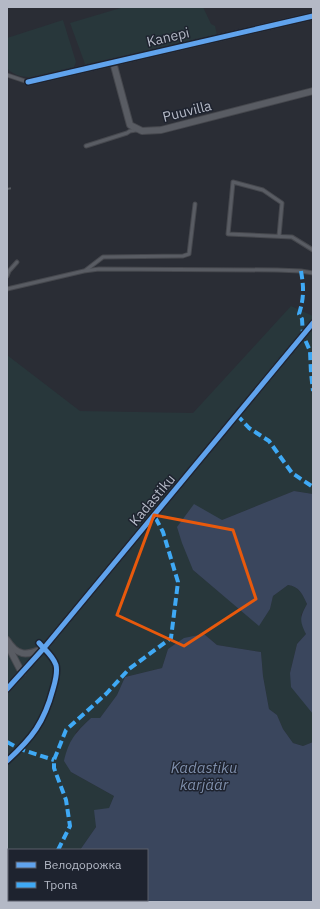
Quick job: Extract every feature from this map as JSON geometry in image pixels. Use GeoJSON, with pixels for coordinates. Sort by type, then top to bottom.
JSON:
{"type":"FeatureCollection","features":[{"type":"Feature","properties":{"kind":"street","name":"Kanepi"},"geometry":{"type":"LineString","coordinates":[[28,82],[313,16]]}},
{"type":"Feature","properties":{"kind":"street"},"geometry":{"type":"LineString","coordinates":[[113,62],[130,125],[140,130]]}},
{"type":"Feature","properties":{"kind":"street","name":"Puuvilla"},"geometry":{"type":"LineString","coordinates":[[140,130],[161,130],[313,91]]}},
{"type":"Feature","properties":{"kind":"street","name":"Kadastiku"},"geometry":{"type":"LineString","coordinates":[[7,689],[44,648],[313,324]]}},
{"type":"Feature","properties":{"kind":"street"},"geometry":{"type":"LineString","coordinates":[[7,640],[13,649],[22,654],[32,653],[44,648]]}},
{"type":"Feature","properties":{"kind":"street"},"geometry":{"type":"LineString","coordinates":[[7,645],[22,673]]}},
{"type":"Feature","properties":{"kind":"lane"},"geometry":{"type":"LineString","coordinates":[[7,75],[28,82]]}},
{"type":"Feature","properties":{"kind":"lane"},"geometry":{"type":"LineString","coordinates":[[86,146],[130,131],[140,130]]}},
{"type":"Feature","properties":{"kind":"lane"},"geometry":{"type":"LineString","coordinates":[[279,236],[282,203],[263,190],[233,182],[228,234],[279,236],[292,236],[313,250]]}},
{"type":"Feature","properties":{"kind":"lane"},"geometry":{"type":"LineString","coordinates":[[84,271],[103,257],[183,256],[189,254],[195,204]]}},
{"type":"Feature","properties":{"kind":"lane"},"geometry":{"type":"LineString","coordinates":[[7,276],[9,271],[17,262]]}},
{"type":"Feature","properties":{"kind":"lane"},"geometry":{"type":"LineString","coordinates":[[7,289],[84,271],[120,269],[277,270],[313,273]]}},
{"type":"Feature","properties":{"kind":"highlighted area"},"geometry":{"type":"Polygon","coordinates":[[[154,515],[233,530],[256,599],[184,646],[117,615],[154,515]]]}},
{"type":"Feature","properties":{"kind":"shaded area"},"geometry":{"type":"Polygon","coordinates":[[[124,7],[203,7],[211,24],[215,26],[217,35],[85,64],[70,23],[124,7]]]}},
{"type":"Feature","properties":{"kind":"shaded area"},"geometry":{"type":"Polygon","coordinates":[[[63,20],[76,62],[74,67],[32,77],[18,76],[7,68],[7,38],[63,20]]]}},
{"type":"Feature","properties":{"kind":"shaded area"},"geometry":{"type":"Polygon","coordinates":[[[291,306],[313,316],[313,494],[294,491],[222,520],[193,570],[259,625],[270,609],[273,596],[288,585],[295,587],[302,594],[307,604],[301,615],[306,634],[297,644],[290,673],[313,713],[313,742],[303,746],[293,743],[283,729],[277,715],[269,709],[263,676],[261,652],[217,645],[204,634],[168,649],[162,668],[125,677],[117,695],[100,718],[91,718],[76,732],[71,772],[114,796],[109,808],[81,849],[8,849],[8,901],[50,902],[7,902],[7,355],[80,411],[193,413],[291,306]]]}},
{"type":"Feature","properties":{"kind":"water"},"geometry":{"type":"Polygon","coordinates":[[[294,491],[313,494],[313,714],[291,687],[290,673],[297,644],[306,634],[301,622],[303,612],[307,604],[304,597],[298,589],[288,585],[273,596],[270,609],[259,626],[193,570],[177,527],[194,504],[222,520],[294,491]]]}},
{"type":"Feature","properties":{"kind":"water","name":"Kadastiku karjäär"},"geometry":{"type":"Polygon","coordinates":[[[204,634],[217,645],[261,652],[263,676],[269,709],[277,715],[283,729],[293,743],[303,746],[313,742],[313,902],[50,902],[148,901],[148,849],[81,849],[96,827],[94,810],[109,808],[114,796],[71,772],[64,761],[73,737],[91,718],[100,718],[117,695],[125,677],[162,668],[168,649],[184,638],[204,634]]]}},
{"type":"Feature","properties":{"kind":"railway"},"geometry":{"type":"LineString","coordinates":[[7,189],[13,188]]}},
{"type":"Feature","properties":{"kind":"marked path"},"geometry":{"type":"LineString","coordinates":[[301,271],[303,293],[299,314],[302,319],[303,335],[310,351],[313,391]]}},
{"type":"Feature","properties":{"kind":"marked path"},"geometry":{"type":"LineString","coordinates":[[237,415],[249,428],[269,441],[292,473],[313,487]]}},
{"type":"Feature","properties":{"kind":"marked path"},"geometry":{"type":"LineString","coordinates":[[58,849],[70,826],[66,800],[54,768],[54,760],[66,730],[107,693],[129,669],[171,638],[178,582],[163,532],[154,515]]}},
{"type":"Feature","properties":{"kind":"marked path"},"geometry":{"type":"LineString","coordinates":[[7,742],[20,749],[54,760]]}},
{"type":"Feature","properties":{"kind":"cycle path"},"geometry":{"type":"LineString","coordinates":[[28,82],[313,16]]}},
{"type":"Feature","properties":{"kind":"cycle path"},"geometry":{"type":"LineString","coordinates":[[7,689],[44,648],[313,323]]}},
{"type":"Feature","properties":{"kind":"cycle path"},"geometry":{"type":"LineString","coordinates":[[7,761],[30,737],[41,721],[46,711],[55,683],[57,668],[55,662],[39,643]]}}]}
